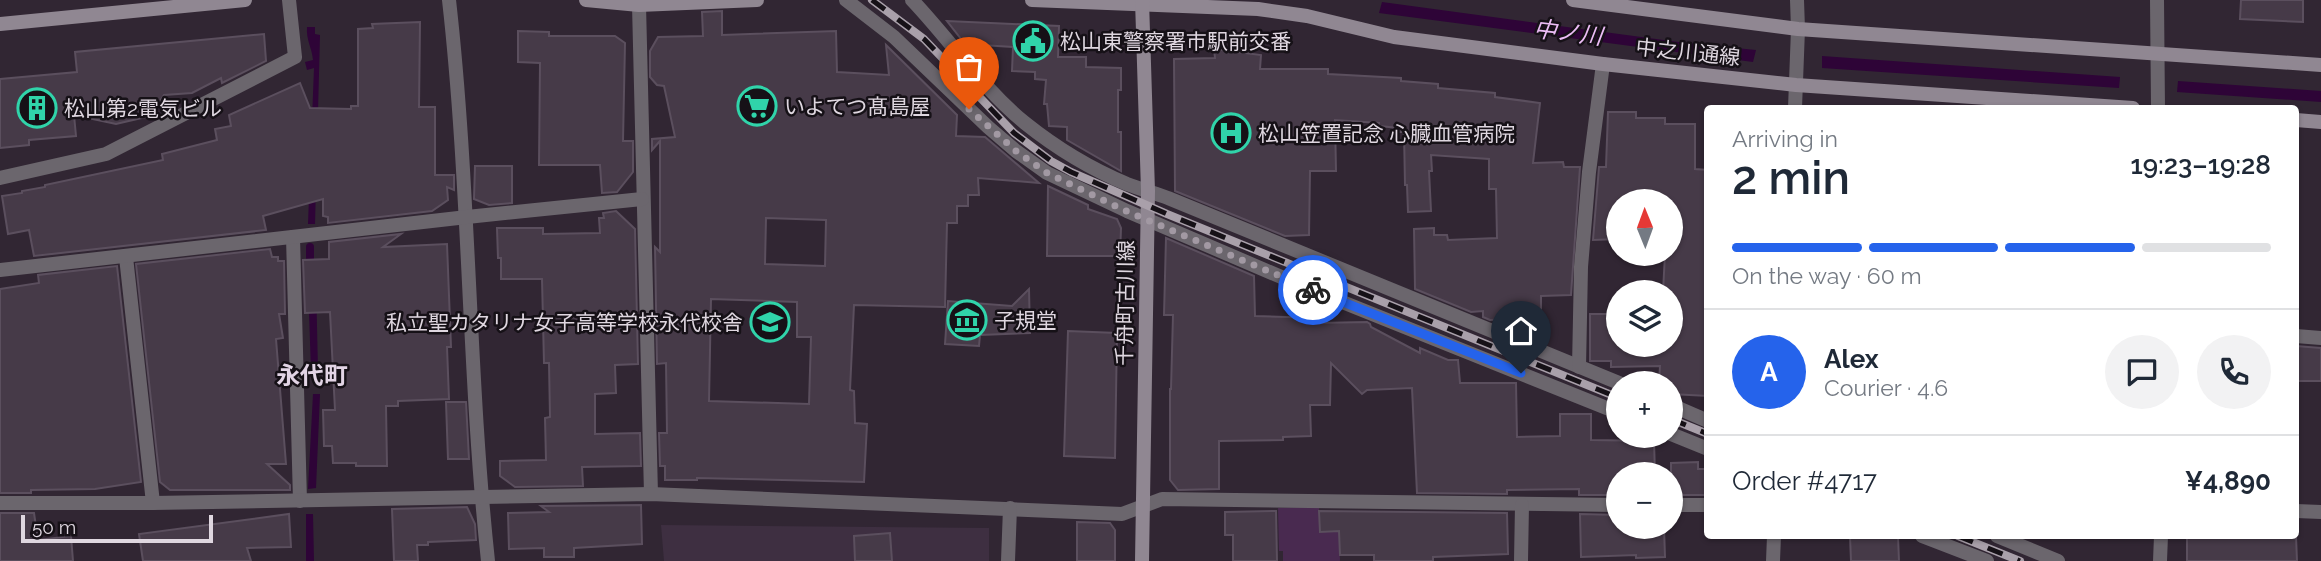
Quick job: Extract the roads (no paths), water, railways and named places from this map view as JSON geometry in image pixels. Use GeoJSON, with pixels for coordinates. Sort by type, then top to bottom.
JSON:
{"type":"FeatureCollection","features":[{"type":"Feature","properties":{"kind":"street"},"geometry":{"type":"LineString","coordinates":[[0,24],[245,0]]}},
{"type":"Feature","properties":{"kind":"street"},"geometry":{"type":"LineString","coordinates":[[0,178],[106,154],[295,57],[289,0]]}},
{"type":"Feature","properties":{"kind":"street"},"geometry":{"type":"LineString","coordinates":[[449,0],[467,217],[481,496],[488,561]]}},
{"type":"Feature","properties":{"kind":"street"},"geometry":{"type":"LineString","coordinates":[[586,0],[639,5],[757,0]]}},
{"type":"Feature","properties":{"kind":"street"},"geometry":{"type":"LineString","coordinates":[[846,0],[894,37],[988,127],[1047,173],[1300,285],[1606,408]]}},
{"type":"Feature","properties":{"kind":"street"},"geometry":{"type":"LineString","coordinates":[[912,0],[997,97],[1024,122],[1089,165],[1127,184],[1606,378]]}},
{"type":"Feature","properties":{"kind":"street","name":"中之川通線"},"geometry":{"type":"LineString","coordinates":[[1032,0],[1144,1],[1258,9],[1307,16],[1394,37],[1603,64],[1796,85],[2089,105]]}},
{"type":"Feature","properties":{"kind":"street","name":"中之川通線"},"geometry":{"type":"LineString","coordinates":[[1573,0],[1798,29],[2321,65]]}},
{"type":"Feature","properties":{"kind":"street"},"geometry":{"type":"LineString","coordinates":[[1795,105],[1797,0]]}},
{"type":"Feature","properties":{"kind":"street"},"geometry":{"type":"LineString","coordinates":[[2157,0],[2158,105]]}},
{"type":"Feature","properties":{"kind":"street","name":"千舟町古川線"},"geometry":{"type":"LineString","coordinates":[[1142,561],[1148,219],[1144,1]]}},
{"type":"Feature","properties":{"kind":"street"},"geometry":{"type":"LineString","coordinates":[[639,5],[651,494]]}},
{"type":"Feature","properties":{"kind":"street"},"geometry":{"type":"LineString","coordinates":[[1579,367],[1582,253],[1603,64]]}},
{"type":"Feature","properties":{"kind":"street"},"geometry":{"type":"LineString","coordinates":[[2299,120],[2321,121]]}},
{"type":"Feature","properties":{"kind":"street"},"geometry":{"type":"LineString","coordinates":[[0,270],[642,199]]}},
{"type":"Feature","properties":{"kind":"street"},"geometry":{"type":"LineString","coordinates":[[293,237],[300,501]]}},
{"type":"Feature","properties":{"kind":"street"},"geometry":{"type":"LineString","coordinates":[[126,257],[153,503]]}},
{"type":"Feature","properties":{"kind":"street"},"geometry":{"type":"LineString","coordinates":[[2299,336],[2321,338]]}},
{"type":"Feature","properties":{"kind":"street"},"geometry":{"type":"LineString","coordinates":[[1683,410],[1704,419]]}},
{"type":"Feature","properties":{"kind":"street"},"geometry":{"type":"LineString","coordinates":[[1683,439],[1704,447]]}},
{"type":"Feature","properties":{"kind":"street"},"geometry":{"type":"LineString","coordinates":[[0,503],[300,501],[651,494],[1123,514],[1162,499],[1606,505]]}},
{"type":"Feature","properties":{"kind":"street"},"geometry":{"type":"LineString","coordinates":[[1521,561],[1522,505]]}},
{"type":"Feature","properties":{"kind":"street"},"geometry":{"type":"LineString","coordinates":[[1683,505],[1704,505]]}},
{"type":"Feature","properties":{"kind":"street"},"geometry":{"type":"LineString","coordinates":[[1008,561],[1010,509]]}},
{"type":"Feature","properties":{"kind":"street"},"geometry":{"type":"LineString","coordinates":[[2299,511],[2321,512]]}},
{"type":"Feature","properties":{"kind":"street"},"geometry":{"type":"LineString","coordinates":[[1773,561],[1774,539]]}},
{"type":"Feature","properties":{"kind":"street"},"geometry":{"type":"LineString","coordinates":[[1930,539],[1987,561]]}},
{"type":"Feature","properties":{"kind":"street"},"geometry":{"type":"LineString","coordinates":[[2004,539],[2058,561]]}},
{"type":"Feature","properties":{"kind":"street"},"geometry":{"type":"LineString","coordinates":[[2160,561],[2161,539]]}},
{"type":"Feature","properties":{"kind":"water","name":"中ノ川"},"geometry":{"type":"Polygon","coordinates":[[[1382,2],[1756,50],[1753,62],[1379,13],[1382,2]]]}},
{"type":"Feature","properties":{"kind":"water"},"geometry":{"type":"Polygon","coordinates":[[[307,27],[315,27],[315,34],[320,35],[315,224],[308,224],[314,68],[307,70],[305,62],[313,60],[307,27]]]}},
{"type":"Feature","properties":{"kind":"water"},"geometry":{"type":"Polygon","coordinates":[[[1822,56],[2120,77],[2119,88],[1822,68],[1822,56]]]}},
{"type":"Feature","properties":{"kind":"water"},"geometry":{"type":"Polygon","coordinates":[[[2178,81],[2321,91],[2321,102],[2177,92],[2178,81]]]}},
{"type":"Feature","properties":{"kind":"water"},"geometry":{"type":"Polygon","coordinates":[[[308,282],[316,282],[318,371],[311,371],[308,282]]]}},
{"type":"Feature","properties":{"kind":"water"},"geometry":{"type":"Polygon","coordinates":[[[313,394],[320,394],[316,488],[308,489],[313,394]]]}},
{"type":"Feature","properties":{"kind":"water"},"geometry":{"type":"Polygon","coordinates":[[[306,514],[313,514],[314,561],[306,561],[306,514]]]}},
{"type":"Feature","properties":{"kind":"waterway"},"geometry":{"type":"LineString","coordinates":[[310,247],[310,265]]}},
{"type":"Feature","properties":{"kind":"railway"},"geometry":{"type":"LineString","coordinates":[[872,0],[924,39],[1014,133],[1051,161],[1071,172],[1167,214],[1606,393]]}},
{"type":"Feature","properties":{"kind":"railway"},"geometry":{"type":"LineString","coordinates":[[1683,424],[1704,432]]}},
{"type":"Feature","properties":{"kind":"railway"},"geometry":{"type":"LineString","coordinates":[[1965,539],[2020,561]]}},
{"type":"Feature","properties":{"kind":"place","name":"松山東警察署市駅前交番"},"geometry":{"type":"Point","coordinates":[1033,41]}},
{"type":"Feature","properties":{"kind":"place","name":"いよてつ髙島屋"},"geometry":{"type":"Point","coordinates":[757,106]}},
{"type":"Feature","properties":{"kind":"place","name":"松山第2電気ビル"},"geometry":{"type":"Point","coordinates":[37,108]}},
{"type":"Feature","properties":{"kind":"place","name":"松山笠置記念 心臓血管病院"},"geometry":{"type":"Point","coordinates":[1231,133]}},
{"type":"Feature","properties":{"kind":"place","name":"子規堂"},"geometry":{"type":"Point","coordinates":[967,320]}},
{"type":"Feature","properties":{"kind":"place","name":"私立聖カタリナ女子高等学校永代校舎"},"geometry":{"type":"Point","coordinates":[770,322]}},
{"type":"Feature","properties":{"kind":"district","name":"永代町"},"geometry":{"type":"Point","coordinates":[312,375]}}]}
